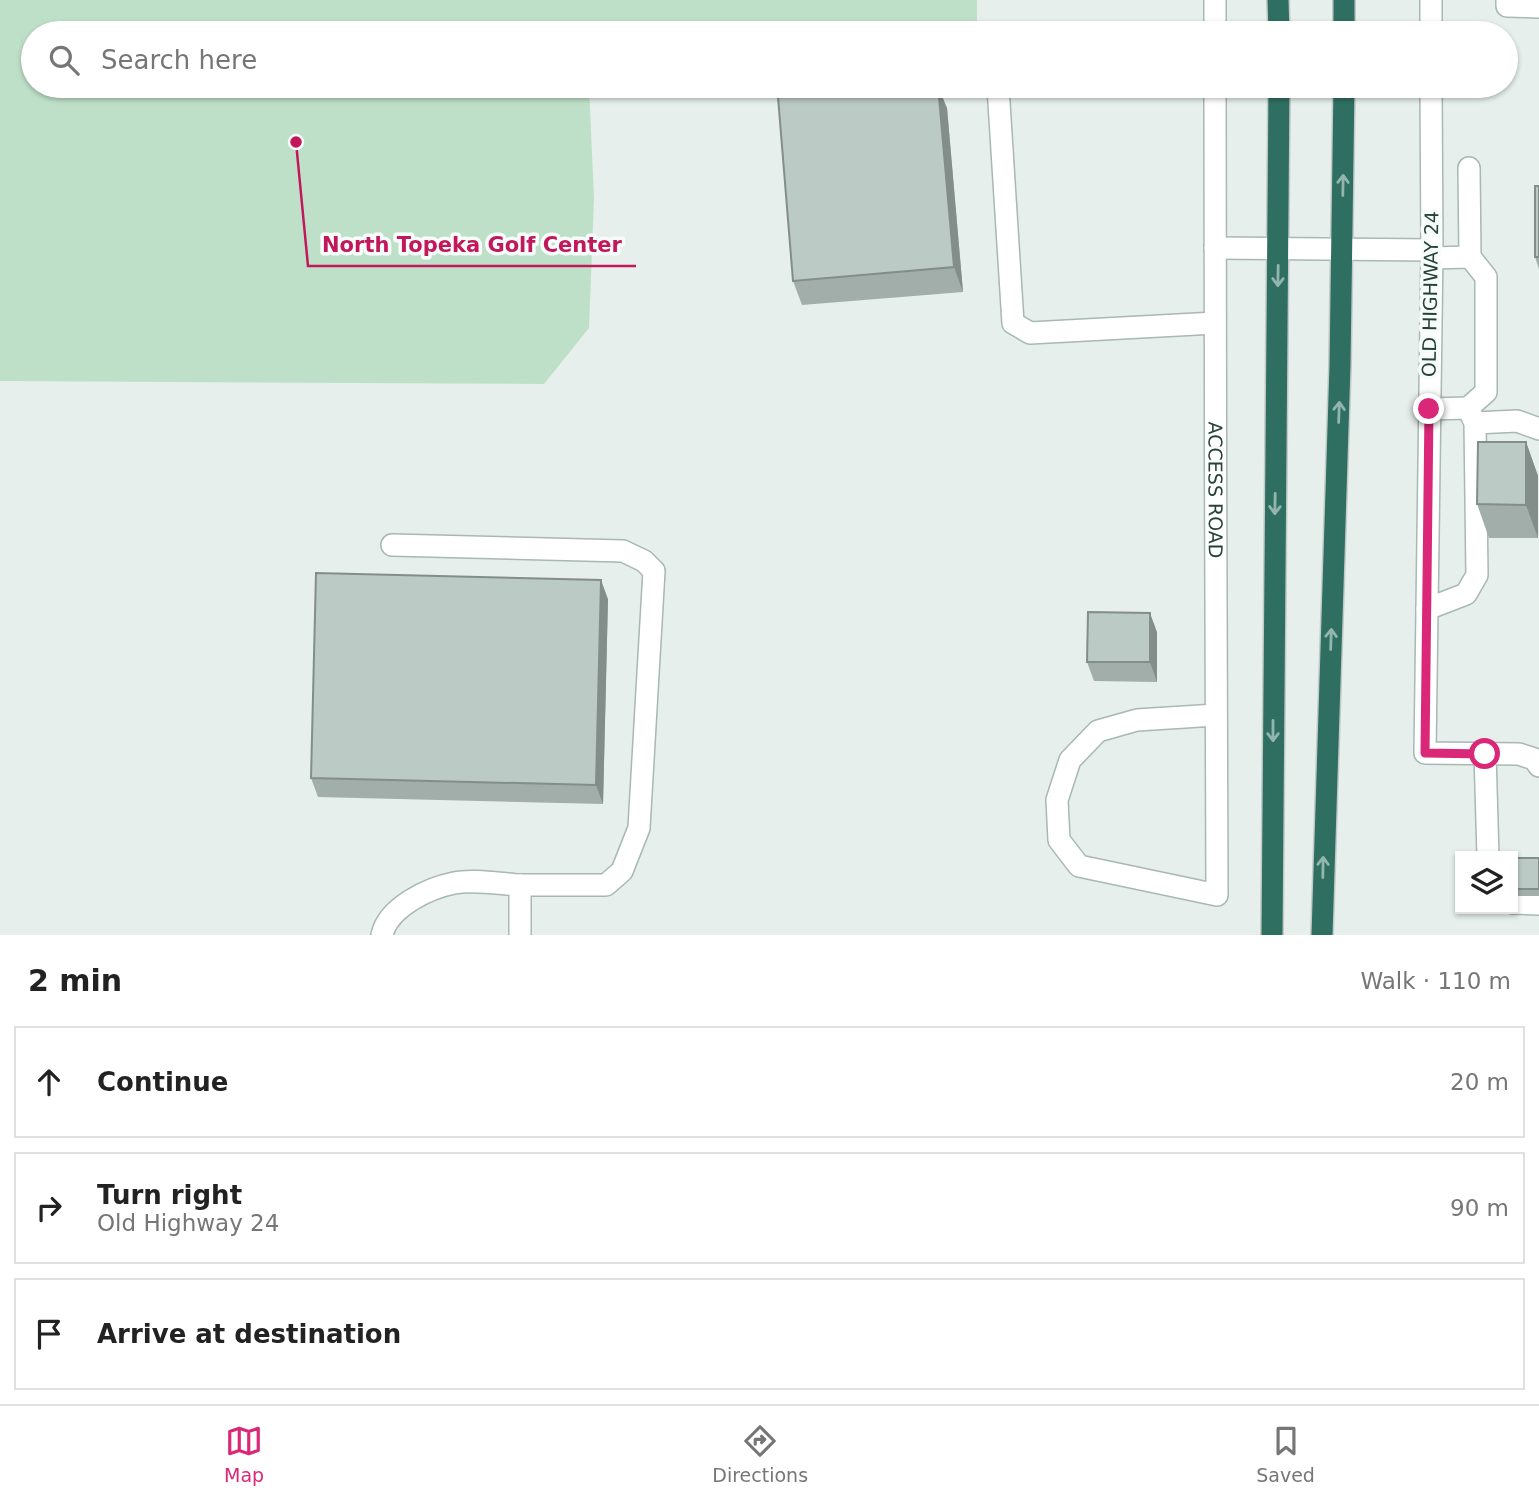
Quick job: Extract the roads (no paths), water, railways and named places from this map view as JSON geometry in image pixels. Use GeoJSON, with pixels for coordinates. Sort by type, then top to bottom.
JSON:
{"type":"FeatureCollection","features":[{"type":"Feature","properties":{"kind":"highway"},"geometry":{"type":"LineString","coordinates":[[1278,0],[1279,21]]}},
{"type":"Feature","properties":{"kind":"highway"},"geometry":{"type":"LineString","coordinates":[[1344,0],[1344,21]]}},
{"type":"Feature","properties":{"kind":"highway"},"geometry":{"type":"LineString","coordinates":[[1272,935],[1279,98]]}},
{"type":"Feature","properties":{"kind":"highway"},"geometry":{"type":"LineString","coordinates":[[1322,935],[1340,378],[1344,98]]}},
{"type":"Feature","properties":{"kind":"street"},"geometry":{"type":"LineString","coordinates":[[1214,0],[1215,21]]}},
{"type":"Feature","properties":{"kind":"street"},"geometry":{"type":"LineString","coordinates":[[1431,0],[1431,21]]}},
{"type":"Feature","properties":{"kind":"street"},"geometry":{"type":"LineString","coordinates":[[1507,0],[1507,6],[1539,7]]}},
{"type":"Feature","properties":{"kind":"street"},"geometry":{"type":"LineString","coordinates":[[999,98],[1013,323],[1030,333],[1215,323]]}},
{"type":"Feature","properties":{"kind":"street","name":"ACCESS ROAD"},"geometry":{"type":"LineString","coordinates":[[1215,98],[1217,895],[1079,866],[1059,840],[1057,800],[1070,760],[1098,731],[1137,720],[1216,715]]}},
{"type":"Feature","properties":{"kind":"street","name":"OLD HIGHWAY 24"},"geometry":{"type":"LineString","coordinates":[[1431,98],[1432,254],[1425,753],[1485,754]]}},
{"type":"Feature","properties":{"kind":"street"},"geometry":{"type":"LineString","coordinates":[[1427,609],[1466,594],[1477,575],[1472,416],[1486,393],[1486,277],[1470,257],[1469,168]]}},
{"type":"Feature","properties":{"kind":"street"},"geometry":{"type":"LineString","coordinates":[[1431,211],[1469,209]]}},
{"type":"Feature","properties":{"kind":"street"},"geometry":{"type":"LineString","coordinates":[[1215,248],[1342,248],[1470,257]]}},
{"type":"Feature","properties":{"kind":"street"},"geometry":{"type":"LineString","coordinates":[[1429,409],[1517,421],[1539,429]]}},
{"type":"Feature","properties":{"kind":"street"},"geometry":{"type":"LineString","coordinates":[[382,935],[391,917],[424,893],[456,882],[606,885],[622,871],[639,828],[654,571],[645,561],[623,551],[391,545]]}},
{"type":"Feature","properties":{"kind":"street"},"geometry":{"type":"LineString","coordinates":[[1488,851],[1485,754],[1519,754],[1534,759],[1539,766]]}},
{"type":"Feature","properties":{"kind":"street"},"geometry":{"type":"LineString","coordinates":[[520,885],[520,935]]}},
{"type":"Feature","properties":{"kind":"street"},"geometry":{"type":"LineString","coordinates":[[1518,903],[1539,904]]}},
{"type":"Feature","properties":{"kind":"place","name":"North Topeka Golf Center"},"geometry":{"type":"Point","coordinates":[296,142]}}]}
